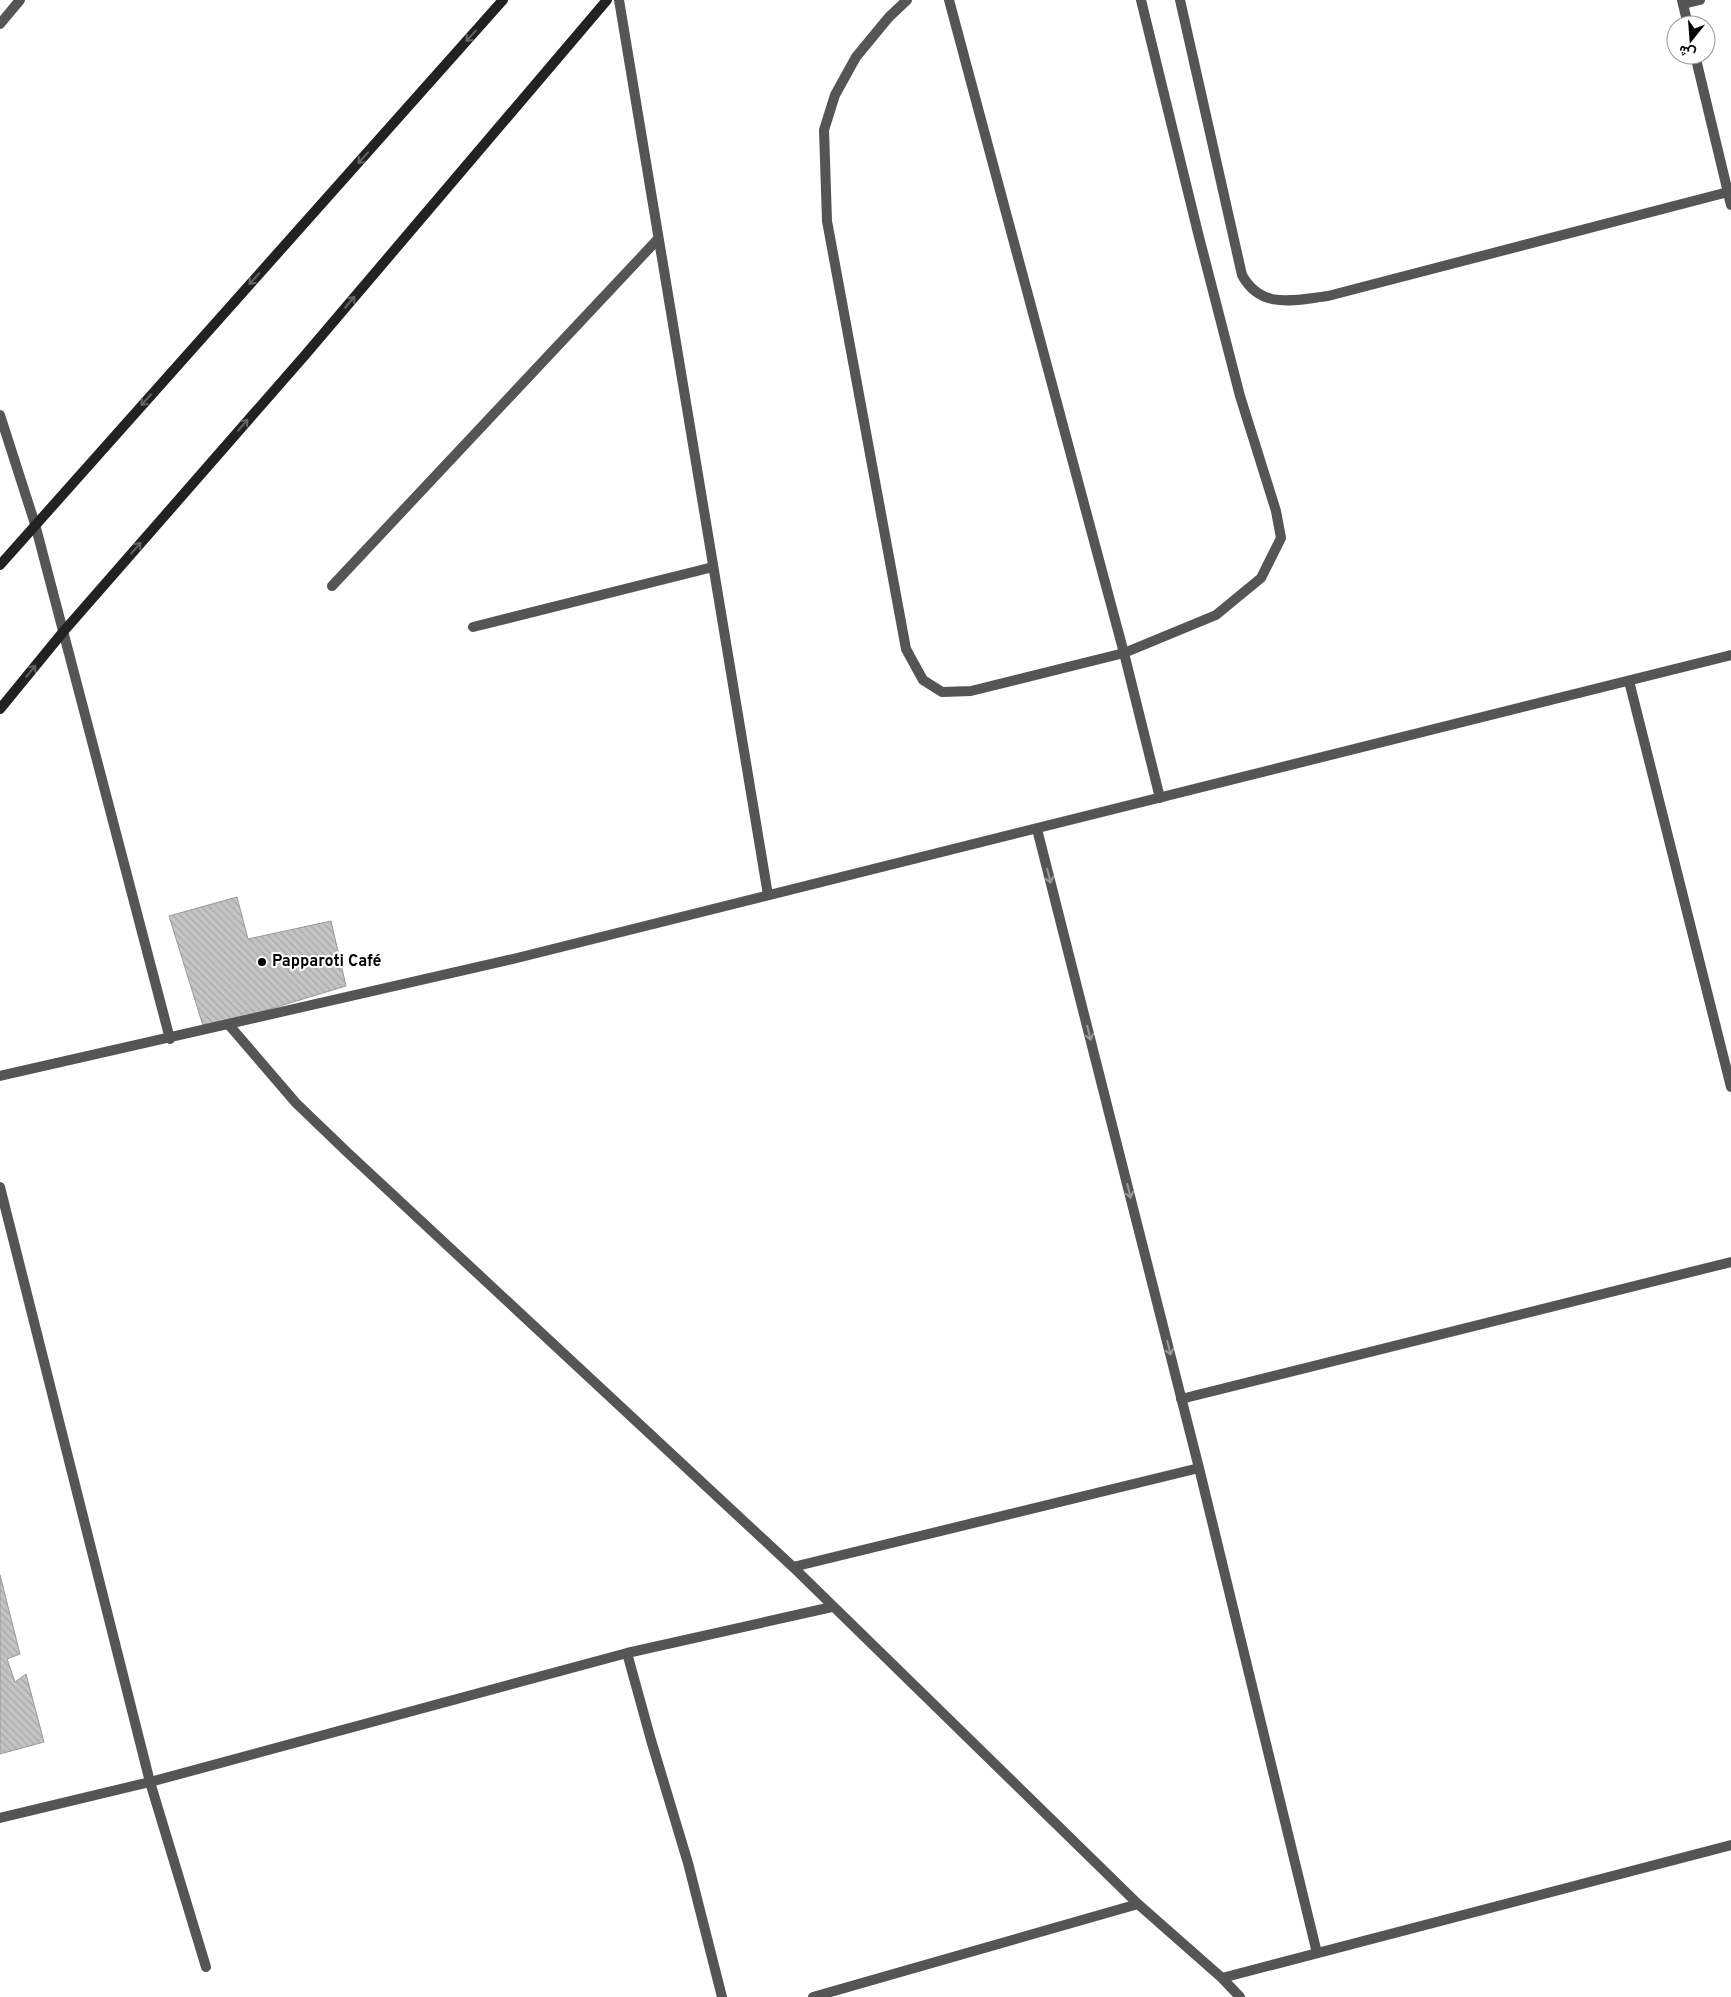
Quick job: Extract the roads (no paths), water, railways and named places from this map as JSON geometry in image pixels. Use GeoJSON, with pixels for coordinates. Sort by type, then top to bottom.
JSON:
{"type":"FeatureCollection","features":[{"type":"Feature","properties":{"kind":"street"},"geometry":{"type":"LineString","coordinates":[[0,24],[20,0]]}},
{"type":"Feature","properties":{"kind":"street"},"geometry":{"type":"LineString","coordinates":[[0,565],[503,0]]}},
{"type":"Feature","properties":{"kind":"street"},"geometry":{"type":"LineString","coordinates":[[0,709],[63,632],[306,354],[607,0]]}},
{"type":"Feature","properties":{"kind":"street"},"geometry":{"type":"LineString","coordinates":[[619,0],[768,895]]}},
{"type":"Feature","properties":{"kind":"street"},"geometry":{"type":"LineString","coordinates":[[907,0],[889,17],[856,57],[835,95],[824,130],[827,221],[906,649],[923,680],[942,692],[971,691],[1124,653],[1216,615],[1261,578],[1281,538],[1276,511],[1240,396],[1195,224],[1141,0]]}},
{"type":"Feature","properties":{"kind":"street"},"geometry":{"type":"LineString","coordinates":[[949,0],[1124,653],[1160,798]]}},
{"type":"Feature","properties":{"kind":"street"},"geometry":{"type":"LineString","coordinates":[[1180,0],[1242,274],[1248,286],[1256,293],[1268,298],[1285,302],[1328,296],[1728,192]]}},
{"type":"Feature","properties":{"kind":"street"},"geometry":{"type":"LineString","coordinates":[[1686,15],[1683,2],[1700,0]]}},
{"type":"Feature","properties":{"kind":"street"},"geometry":{"type":"LineString","coordinates":[[1697,65],[1731,205]]}},
{"type":"Feature","properties":{"kind":"street"},"geometry":{"type":"LineString","coordinates":[[332,586],[658,239]]}},
{"type":"Feature","properties":{"kind":"street"},"geometry":{"type":"LineString","coordinates":[[0,415],[35,524],[170,1039]]}},
{"type":"Feature","properties":{"kind":"street"},"geometry":{"type":"LineString","coordinates":[[473,627],[713,567]]}},
{"type":"Feature","properties":{"kind":"street"},"geometry":{"type":"LineString","coordinates":[[0,1076],[170,1039],[512,959],[1731,656]]}},
{"type":"Feature","properties":{"kind":"street"},"geometry":{"type":"LineString","coordinates":[[1629,681],[1731,1087]]}},
{"type":"Feature","properties":{"kind":"street"},"geometry":{"type":"LineString","coordinates":[[1037,829],[1199,1468],[1317,1953]]}},
{"type":"Feature","properties":{"kind":"street"},"geometry":{"type":"LineString","coordinates":[[229,1025],[296,1103],[348,1153],[793,1567],[1138,1904],[1222,1978],[1240,1997]]}},
{"type":"Feature","properties":{"kind":"street"},"geometry":{"type":"LineString","coordinates":[[0,1187],[150,1782],[206,1967]]}},
{"type":"Feature","properties":{"kind":"street"},"geometry":{"type":"LineString","coordinates":[[1181,1399],[1731,1262]]}},
{"type":"Feature","properties":{"kind":"street"},"geometry":{"type":"LineString","coordinates":[[793,1567],[1199,1468]]}},
{"type":"Feature","properties":{"kind":"street"},"geometry":{"type":"LineString","coordinates":[[0,1818],[150,1782],[627,1653],[832,1607]]}},
{"type":"Feature","properties":{"kind":"street"},"geometry":{"type":"LineString","coordinates":[[627,1653],[688,1863],[722,1997]]}},
{"type":"Feature","properties":{"kind":"street"},"geometry":{"type":"LineString","coordinates":[[1222,1978],[1731,1845]]}},
{"type":"Feature","properties":{"kind":"street"},"geometry":{"type":"LineString","coordinates":[[813,1997],[1138,1904]]}},
{"type":"Feature","properties":{"kind":"place","name":"Papparoti Café"},"geometry":{"type":"Point","coordinates":[262,962]}}]}
